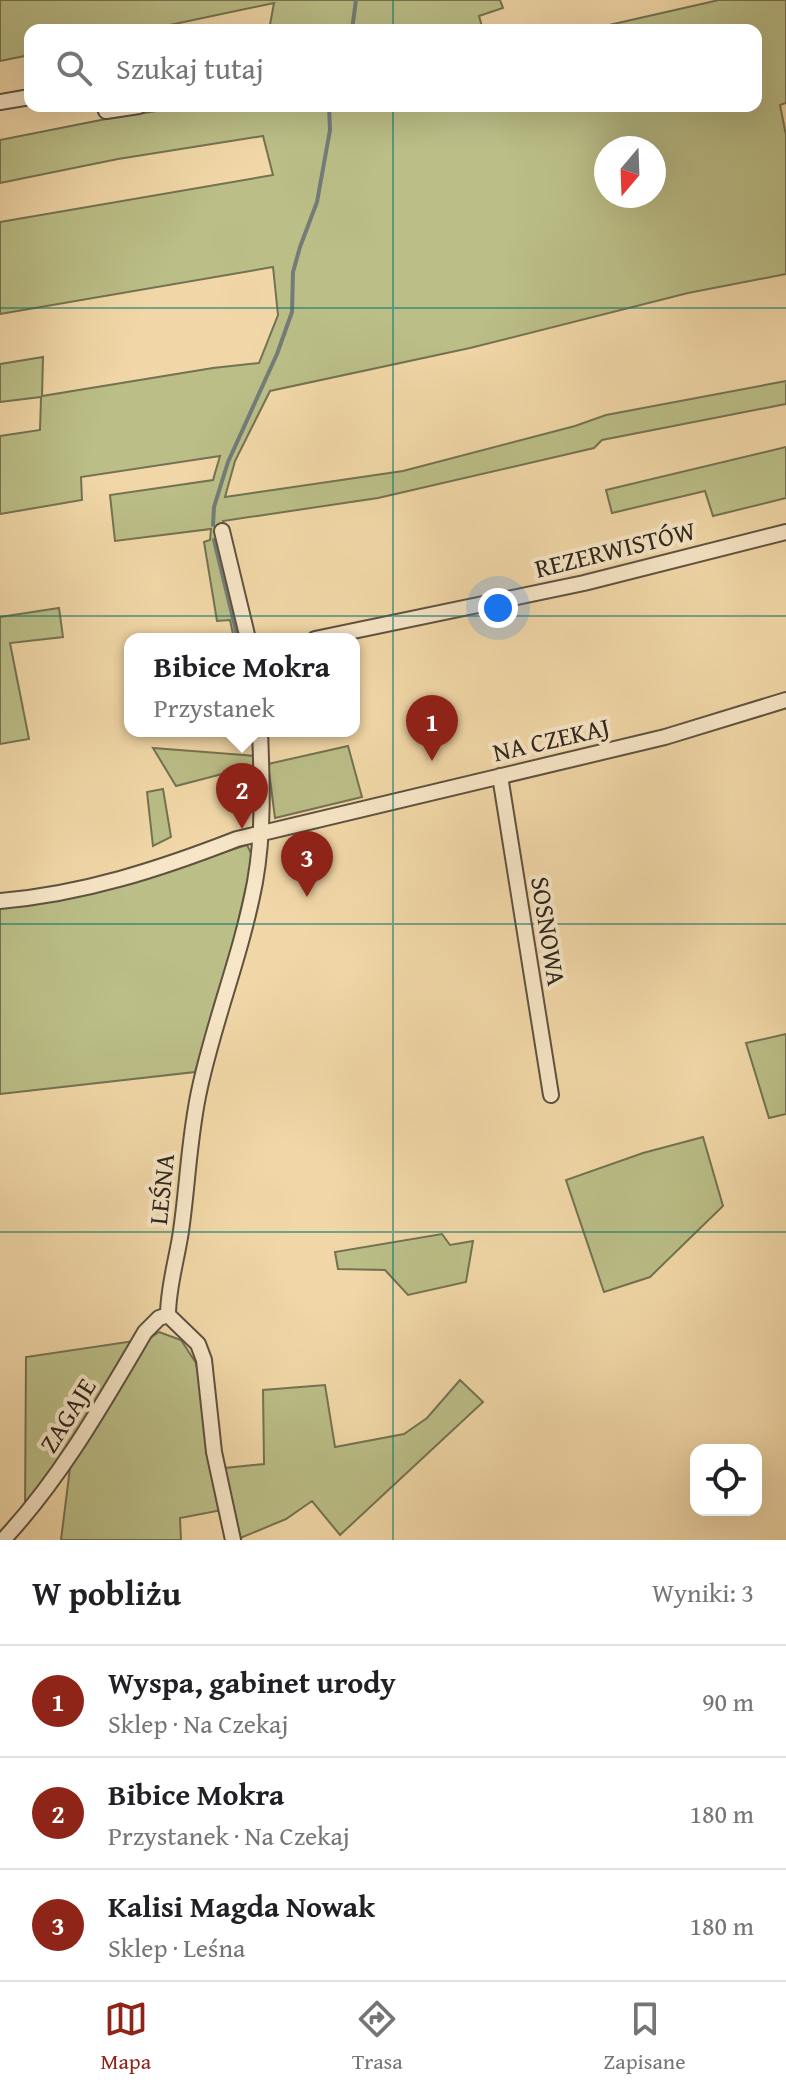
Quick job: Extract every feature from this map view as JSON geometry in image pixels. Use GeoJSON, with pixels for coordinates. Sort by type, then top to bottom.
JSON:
{"type":"FeatureCollection","features":[{"type":"Feature","properties":{"kind":"street"},"geometry":{"type":"LineString","coordinates":[[0,102],[24,98]]}},
{"type":"Feature","properties":{"kind":"street"},"geometry":{"type":"LineString","coordinates":[[222,531],[247,633]]}},
{"type":"Feature","properties":{"kind":"street","name":"REZERWISTÓW"},"geometry":{"type":"LineString","coordinates":[[344,633],[570,586],[786,532]]}},
{"type":"Feature","properties":{"kind":"street","name":"NA CZEKAJ"},"geometry":{"type":"LineString","coordinates":[[0,901],[84,889],[163,867],[237,839],[665,737],[786,700]]}},
{"type":"Feature","properties":{"kind":"street","name":"LEŚNA"},"geometry":{"type":"LineString","coordinates":[[168,1315],[182,1227],[190,1140],[200,1086],[255,884],[262,833],[260,737]]}},
{"type":"Feature","properties":{"kind":"street","name":"SOSNOWA"},"geometry":{"type":"LineString","coordinates":[[500,776],[551,1095]]}},
{"type":"Feature","properties":{"kind":"street"},"geometry":{"type":"LineString","coordinates":[[168,1315],[198,1344],[204,1360],[214,1452],[233,1540]]}},
{"type":"Feature","properties":{"kind":"street","name":"ZAGAJE"},"geometry":{"type":"LineString","coordinates":[[3,1540],[63,1468],[145,1332],[159,1318],[168,1315]]}},
{"type":"Feature","properties":{"kind":"green space"},"geometry":{"type":"Polygon","coordinates":[[[0,0],[500,0],[503,8],[479,16],[481,24],[270,24],[274,3],[174,24],[24,24],[24,56],[0,61],[0,0]]]}},
{"type":"Feature","properties":{"kind":"green space"},"geometry":{"type":"Polygon","coordinates":[[[719,0],[786,0],[786,103],[780,105],[786,135],[786,274],[688,293],[470,348],[270,391],[235,461],[225,497],[403,471],[606,415],[786,381],[786,404],[602,440],[594,448],[378,498],[223,521],[246,617],[243,633],[233,633],[230,620],[217,621],[204,542],[210,540],[211,529],[115,541],[110,495],[213,480],[220,456],[81,477],[82,500],[0,514],[0,436],[40,430],[41,397],[0,402],[0,364],[43,357],[42,396],[259,363],[278,315],[273,267],[0,314],[0,222],[273,175],[263,136],[118,159],[0,183],[0,140],[150,112],[762,112],[762,24],[613,24],[719,0]]]}},
{"type":"Feature","properties":{"kind":"green space"},"geometry":{"type":"Polygon","coordinates":[[[786,447],[786,498],[713,516],[705,491],[612,513],[606,490],[786,447]]]}},
{"type":"Feature","properties":{"kind":"green space"},"geometry":{"type":"Polygon","coordinates":[[[59,608],[63,637],[10,643],[29,739],[0,744],[0,617],[59,608]]]}},
{"type":"Feature","properties":{"kind":"green space"},"geometry":{"type":"Polygon","coordinates":[[[348,746],[362,797],[275,818],[268,764],[348,746]]]}},
{"type":"Feature","properties":{"kind":"green space"},"geometry":{"type":"Polygon","coordinates":[[[153,748],[254,756],[253,766],[176,786],[153,748]]]}},
{"type":"Feature","properties":{"kind":"green space"},"geometry":{"type":"Polygon","coordinates":[[[163,789],[171,837],[153,846],[147,792],[163,789]]]}},
{"type":"Feature","properties":{"kind":"green space"},"geometry":{"type":"Polygon","coordinates":[[[247,845],[253,857],[226,974],[195,1072],[0,1094],[0,906],[85,895],[247,845]]]}},
{"type":"Feature","properties":{"kind":"green space"},"geometry":{"type":"Polygon","coordinates":[[[786,1034],[786,1114],[769,1118],[746,1043],[786,1034]]]}},
{"type":"Feature","properties":{"kind":"green space"},"geometry":{"type":"Polygon","coordinates":[[[703,1137],[723,1206],[650,1277],[604,1292],[566,1180],[643,1153],[703,1137]]]}},
{"type":"Feature","properties":{"kind":"green space"},"geometry":{"type":"Polygon","coordinates":[[[442,1234],[450,1245],[473,1241],[466,1282],[408,1295],[385,1270],[338,1269],[335,1252],[442,1234]]]}},
{"type":"Feature","properties":{"kind":"green space"},"geometry":{"type":"Polygon","coordinates":[[[159,1332],[181,1340],[196,1363],[222,1510],[180,1518],[181,1540],[61,1540],[70,1468],[143,1343],[159,1332]]]}},
{"type":"Feature","properties":{"kind":"green space"},"geometry":{"type":"Polygon","coordinates":[[[134,1341],[60,1461],[25,1512],[26,1357],[134,1341]]]}},
{"type":"Feature","properties":{"kind":"green space"},"geometry":{"type":"Polygon","coordinates":[[[460,1380],[483,1402],[340,1535],[312,1501],[286,1519],[238,1539],[225,1468],[264,1464],[263,1390],[325,1385],[335,1447],[404,1434],[427,1418],[460,1380]]]}},
{"type":"Feature","properties":{"kind":"waterway"},"geometry":{"type":"LineString","coordinates":[[353,24],[356,0]]}},
{"type":"Feature","properties":{"kind":"waterway"},"geometry":{"type":"LineString","coordinates":[[213,525],[214,507],[228,462],[277,354],[292,312],[293,272],[317,202],[330,130],[329,112]]}},
{"type":"Feature","properties":{"kind":"waterway"},"geometry":{"type":"LineString","coordinates":[[214,540],[237,633]]}},
{"type":"Feature","properties":{"kind":"place","name":"Wyspa, gabinet urody"},"geometry":{"type":"Point","coordinates":[432,761]}},
{"type":"Feature","properties":{"kind":"place","name":"Bibice Mokra"},"geometry":{"type":"Point","coordinates":[242,829]}},
{"type":"Feature","properties":{"kind":"place","name":"Kalisi Magda Nowak"},"geometry":{"type":"Point","coordinates":[307,897]}}]}
